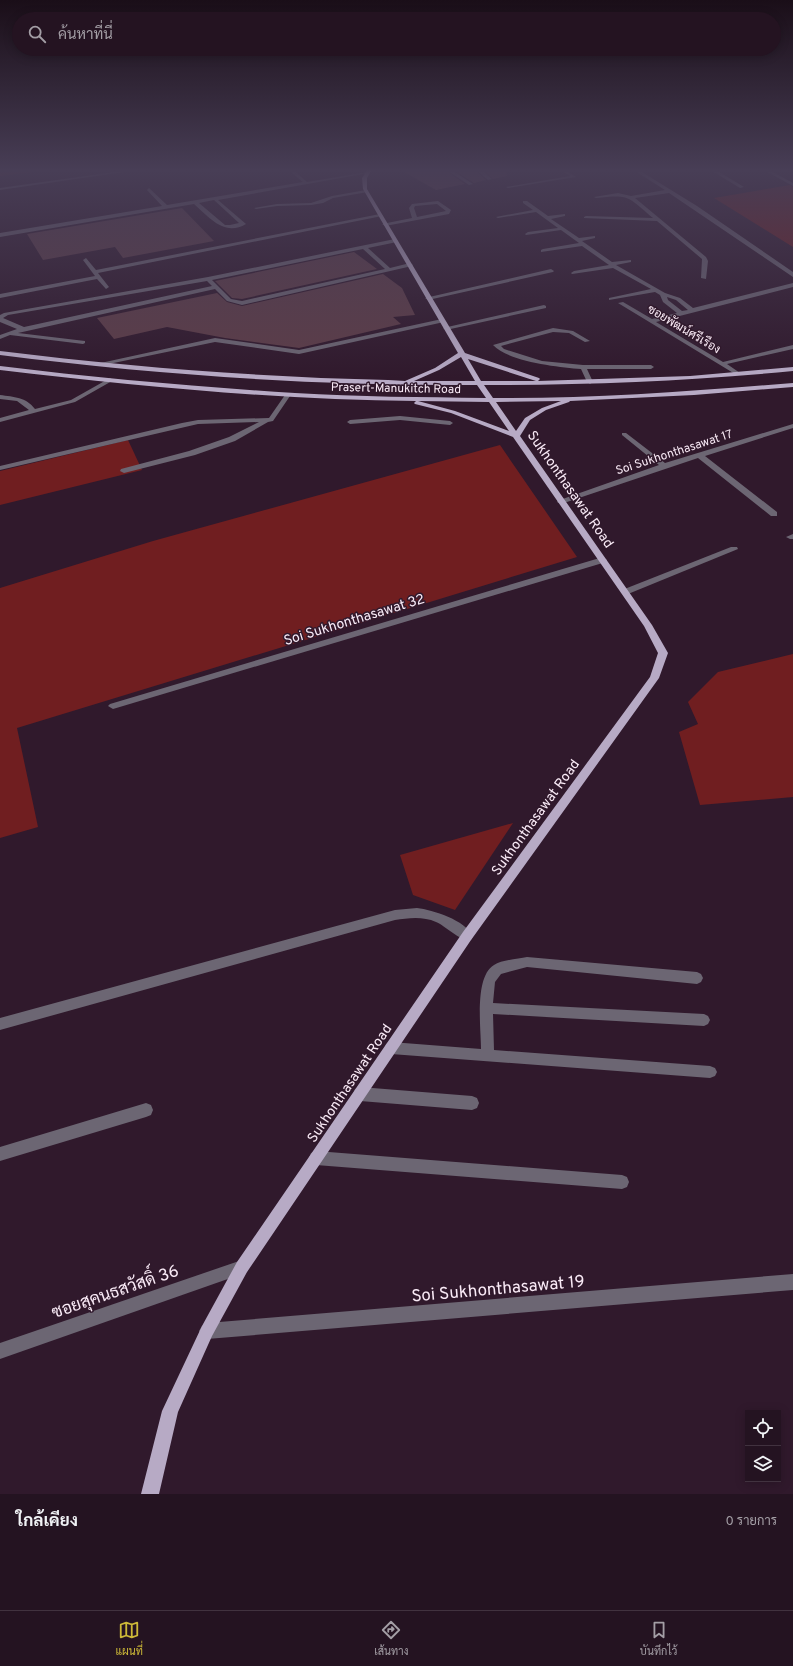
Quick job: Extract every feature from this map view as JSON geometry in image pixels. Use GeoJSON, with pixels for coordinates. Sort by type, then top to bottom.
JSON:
{"type":"FeatureCollection","features":[{"type":"Feature","properties":{"kind":"main road","name":"Sukhonthasawat Road"},"geometry":{"type":"LineString","coordinates":[[150,1494],[170,1411],[207,1331],[242,1267],[467,936],[654,678],[663,653],[648,625],[479,383],[395,241]]}},
{"type":"Feature","properties":{"kind":"main road","name":"Prasert-Manukitch Road"},"geometry":{"type":"LineString","coordinates":[[0,352],[99,364],[245,377],[333,382],[590,382],[634,388],[793,385]]}},
{"type":"Feature","properties":{"kind":"main road"},"geometry":{"type":"LineString","coordinates":[[400,383],[437,369],[461,354],[509,371],[551,382]]}},
{"type":"Feature","properties":{"kind":"main road","name":"Prasert-Manukitch Road"},"geometry":{"type":"LineString","coordinates":[[0,368],[110,380],[287,396],[401,399],[574,398],[737,373],[793,370]]}},
{"type":"Feature","properties":{"kind":"main road"},"geometry":{"type":"LineString","coordinates":[[330,398],[333,382]]}},
{"type":"Feature","properties":{"kind":"main road"},"geometry":{"type":"LineString","coordinates":[[401,399],[453,412],[516,436],[527,419],[544,409],[574,398]]}},
{"type":"Feature","properties":{"kind":"street"},"geometry":{"type":"LineString","coordinates":[[0,296],[265,239]]}},
{"type":"Feature","properties":{"kind":"street"},"geometry":{"type":"LineString","coordinates":[[577,240],[584,239]]}},
{"type":"Feature","properties":{"kind":"street"},"geometry":{"type":"LineString","coordinates":[[682,239],[704,258],[704,278]]}},
{"type":"Feature","properties":{"kind":"street"},"geometry":{"type":"LineString","coordinates":[[741,239],[793,275]]}},
{"type":"Feature","properties":{"kind":"street"},"geometry":{"type":"LineString","coordinates":[[577,240],[612,265],[655,290],[678,299],[693,310]]}},
{"type":"Feature","properties":{"kind":"street"},"geometry":{"type":"LineString","coordinates":[[23,329],[1,320],[0,317],[6,314],[208,280],[395,241]]}},
{"type":"Feature","properties":{"kind":"street"},"geometry":{"type":"LineString","coordinates":[[543,252],[583,244]]}},
{"type":"Feature","properties":{"kind":"street"},"geometry":{"type":"LineString","coordinates":[[364,247],[389,270]]}},
{"type":"Feature","properties":{"kind":"street"},"geometry":{"type":"LineString","coordinates":[[86,260],[106,287]]}},
{"type":"Feature","properties":{"kind":"street"},"geometry":{"type":"LineString","coordinates":[[574,273],[629,261]]}},
{"type":"Feature","properties":{"kind":"street"},"geometry":{"type":"LineString","coordinates":[[208,280],[229,300],[242,303],[410,266]]}},
{"type":"Feature","properties":{"kind":"street"},"geometry":{"type":"LineString","coordinates":[[428,298],[551,271]]}},
{"type":"Feature","properties":{"kind":"street"},"geometry":{"type":"LineString","coordinates":[[651,321],[793,285]]}},
{"type":"Feature","properties":{"kind":"street"},"geometry":{"type":"LineString","coordinates":[[0,337],[23,329],[216,287]]}},
{"type":"Feature","properties":{"kind":"street"},"geometry":{"type":"LineString","coordinates":[[611,299],[655,290]]}},
{"type":"Feature","properties":{"kind":"street"},"geometry":{"type":"LineString","coordinates":[[663,294],[665,301],[681,313]]}},
{"type":"Feature","properties":{"kind":"street","name":"ซอยพัฒน์ศรีเรือง"},"geometry":{"type":"LineString","coordinates":[[621,303],[737,373]]}},
{"type":"Feature","properties":{"kind":"street"},"geometry":{"type":"LineString","coordinates":[[446,328],[544,307]]}},
{"type":"Feature","properties":{"kind":"street"},"geometry":{"type":"LineString","coordinates":[[99,364],[214,340],[299,352],[442,320]]}},
{"type":"Feature","properties":{"kind":"street"},"geometry":{"type":"LineString","coordinates":[[587,341],[569,330],[553,330],[496,345],[502,350],[541,363],[583,367],[651,367]]}},
{"type":"Feature","properties":{"kind":"street"},"geometry":{"type":"LineString","coordinates":[[8,334],[83,342]]}},
{"type":"Feature","properties":{"kind":"street"},"geometry":{"type":"LineString","coordinates":[[721,364],[793,347]]}},
{"type":"Feature","properties":{"kind":"street"},"geometry":{"type":"LineString","coordinates":[[583,367],[590,382]]}},
{"type":"Feature","properties":{"kind":"street"},"geometry":{"type":"LineString","coordinates":[[0,420],[73,401],[110,380]]}},
{"type":"Feature","properties":{"kind":"street"},"geometry":{"type":"LineString","coordinates":[[124,471],[192,453],[232,439],[253,427],[271,420],[287,396]]}},
{"type":"Feature","properties":{"kind":"street"},"geometry":{"type":"LineString","coordinates":[[0,397],[20,399],[26,402],[34,412]]}},
{"type":"Feature","properties":{"kind":"street"},"geometry":{"type":"LineString","coordinates":[[350,422],[400,418],[450,423]]}},
{"type":"Feature","properties":{"kind":"street"},"geometry":{"type":"LineString","coordinates":[[0,468],[198,422],[271,420]]}},
{"type":"Feature","properties":{"kind":"street","name":"Soi Sukhonthasawat 17"},"geometry":{"type":"LineString","coordinates":[[561,501],[664,466],[793,426]]}},
{"type":"Feature","properties":{"kind":"street"},"geometry":{"type":"LineString","coordinates":[[624,434],[664,466]]}},
{"type":"Feature","properties":{"kind":"street"},"geometry":{"type":"LineString","coordinates":[[699,455],[774,514]]}},
{"type":"Feature","properties":{"kind":"street"},"geometry":{"type":"LineString","coordinates":[[625,592],[734,549]]}},
{"type":"Feature","properties":{"kind":"street","name":"Soi Sukhonthasawat 32"},"geometry":{"type":"LineString","coordinates":[[113,706],[603,560]]}},
{"type":"Feature","properties":{"kind":"street"},"geometry":{"type":"LineString","coordinates":[[0,1024],[395,915],[414,912],[426,913],[450,923],[467,936]]}},
{"type":"Feature","properties":{"kind":"street"},"geometry":{"type":"LineString","coordinates":[[488,1055],[486,1008],[489,980],[497,969],[527,962],[697,978]]}},
{"type":"Feature","properties":{"kind":"street"},"geometry":{"type":"LineString","coordinates":[[486,1008],[704,1020]]}},
{"type":"Feature","properties":{"kind":"street"},"geometry":{"type":"LineString","coordinates":[[391,1048],[710,1072]]}},
{"type":"Feature","properties":{"kind":"street"},"geometry":{"type":"LineString","coordinates":[[360,1094],[472,1103]]}},
{"type":"Feature","properties":{"kind":"street"},"geometry":{"type":"LineString","coordinates":[[0,1154],[146,1110]]}},
{"type":"Feature","properties":{"kind":"street"},"geometry":{"type":"LineString","coordinates":[[316,1158],[622,1182]]}},
{"type":"Feature","properties":{"kind":"street","name":"ซอยสุคนธสวัสดิ์ 36"},"geometry":{"type":"LineString","coordinates":[[0,1351],[242,1267]]}},
{"type":"Feature","properties":{"kind":"street","name":"Soi Sukhonthasawat 19"},"geometry":{"type":"LineString","coordinates":[[207,1331],[793,1282]]}},
{"type":"Feature","properties":{"kind":"shaded area"},"geometry":{"type":"Polygon","coordinates":[[[780,239],[793,239],[793,247],[780,239]]]}},
{"type":"Feature","properties":{"kind":"shaded area"},"geometry":{"type":"Polygon","coordinates":[[[128,440],[142,470],[0,505],[0,471],[128,440]]]}},
{"type":"Feature","properties":{"kind":"shaded area"},"geometry":{"type":"Polygon","coordinates":[[[500,445],[577,557],[17,728],[38,827],[0,838],[0,588],[153,541],[500,445]]]}},
{"type":"Feature","properties":{"kind":"shaded area"},"geometry":{"type":"Polygon","coordinates":[[[793,654],[793,797],[700,805],[679,732],[698,724],[688,702],[718,672],[793,654]]]}},
{"type":"Feature","properties":{"kind":"shaded area"},"geometry":{"type":"Polygon","coordinates":[[[513,823],[455,910],[413,895],[400,855],[513,823]]]}},
{"type":"Feature","properties":{"kind":"building"},"geometry":{"type":"Polygon","coordinates":[[[30,239],[212,239],[214,241],[123,258],[115,247],[43,260],[30,239]]]}},
{"type":"Feature","properties":{"kind":"building"},"geometry":{"type":"Polygon","coordinates":[[[354,252],[377,269],[242,299],[232,298],[215,281],[354,252]]]}},
{"type":"Feature","properties":{"kind":"building"},"geometry":{"type":"Polygon","coordinates":[[[383,274],[402,288],[415,315],[393,317],[401,324],[299,348],[225,338],[167,327],[114,339],[97,318],[217,293],[227,302],[242,306],[383,274]]]}}]}
